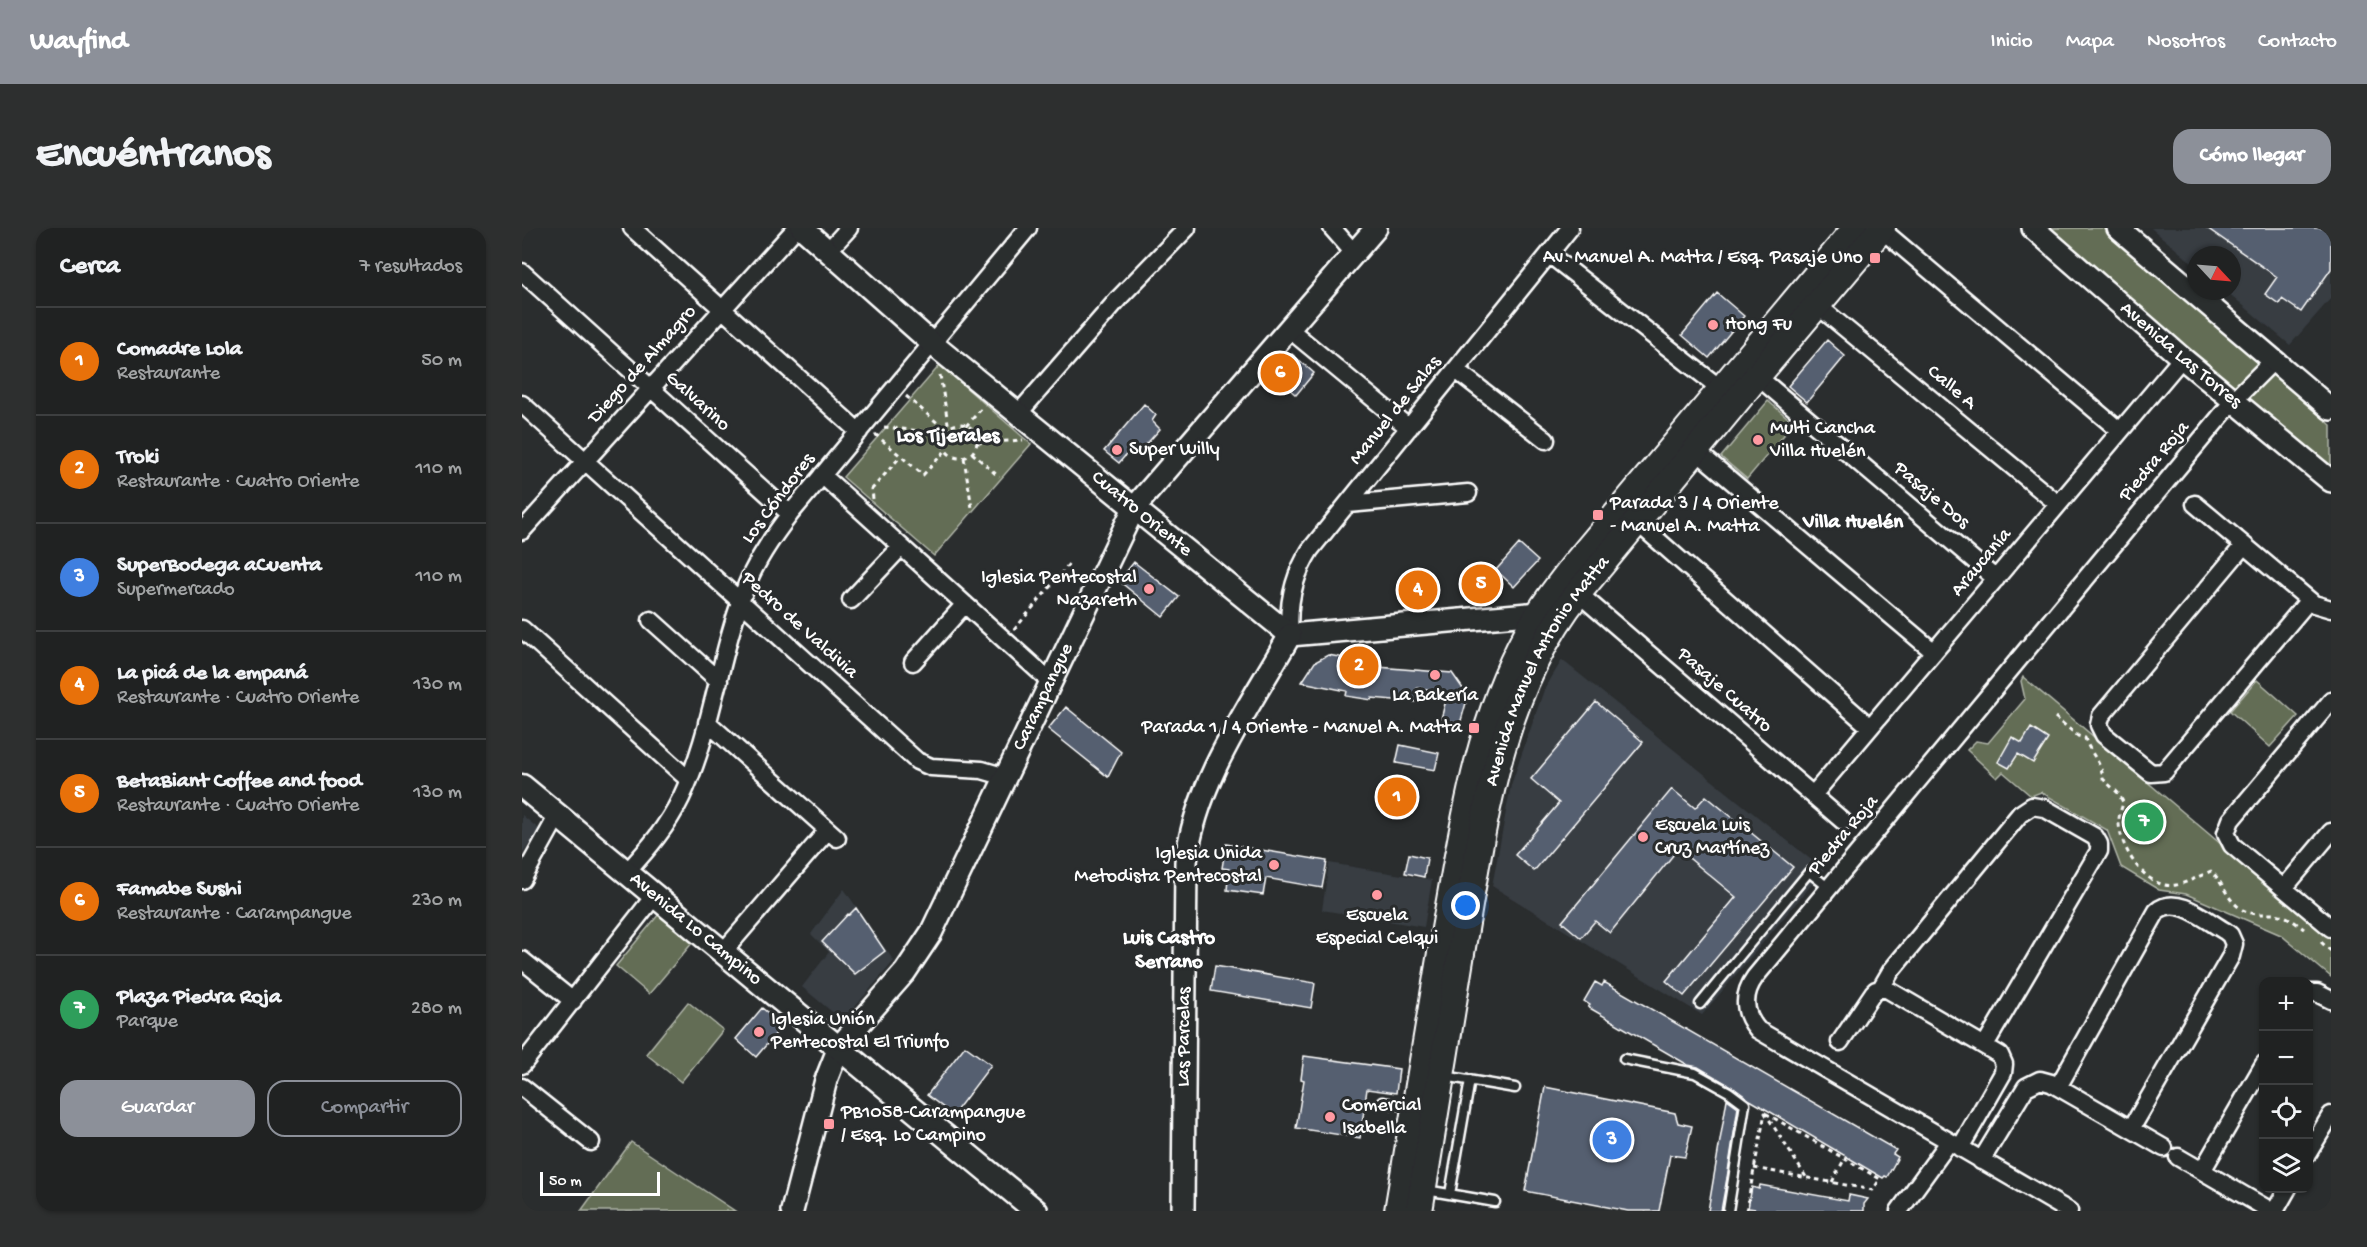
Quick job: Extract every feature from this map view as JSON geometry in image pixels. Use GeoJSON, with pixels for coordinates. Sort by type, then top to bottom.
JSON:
{"type":"FeatureCollection","features":[{"type":"Feature","properties":{"kind":"main road","name":"Avenida Manuel Antonio Matta"},"geometry":{"type":"LineString","coordinates":[[1398,1211],[1473,775],[1503,684],[1516,654],[1540,613],[1576,563],[1856,228]]}},
{"type":"Feature","properties":{"kind":"main road","name":"Avenida Manuel Antonio Matta"},"geometry":{"type":"LineString","coordinates":[[1421,1200],[1482,831],[1497,764],[1533,664],[1574,599],[1695,450],[1882,229]]}},
{"type":"Feature","properties":{"kind":"main road"},"geometry":{"type":"LineString","coordinates":[[1540,613],[1574,599]]}},
{"type":"Feature","properties":{"kind":"main road","name":"Avenida Lo Campino"},"geometry":{"type":"LineString","coordinates":[[522,786],[1036,1211]]}},
{"type":"Feature","properties":{"kind":"street"},"geometry":{"type":"LineString","coordinates":[[632,228],[722,309],[862,428]]}},
{"type":"Feature","properties":{"kind":"street","name":"Diego de Almagro"},"geometry":{"type":"LineString","coordinates":[[523,528],[796,228]]}},
{"type":"Feature","properties":{"kind":"street","name":"Cuatro Oriente"},"geometry":{"type":"LineString","coordinates":[[802,228],[934,345],[1290,635]]}},
{"type":"Feature","properties":{"kind":"street"},"geometry":{"type":"LineString","coordinates":[[828,251],[849,228]]}},
{"type":"Feature","properties":{"kind":"street","name":"Los Cóndores"},"geometry":{"type":"LineString","coordinates":[[627,872],[663,830],[688,780],[741,601],[765,549],[790,514],[934,345],[1028,228]]}},
{"type":"Feature","properties":{"kind":"street"},"geometry":{"type":"LineString","coordinates":[[1018,414],[1142,273],[1187,228]]}},
{"type":"Feature","properties":{"kind":"street"},"geometry":{"type":"LineString","coordinates":[[1332,228],[1354,252]]}},
{"type":"Feature","properties":{"kind":"street","name":"Carampangue"},"geometry":{"type":"LineString","coordinates":[[792,1211],[826,1080],[839,1047],[905,972],[923,948],[1134,508],[1376,228]]}},
{"type":"Feature","properties":{"kind":"street","name":"Manuel de Salas"},"geometry":{"type":"LineString","coordinates":[[1290,635],[1290,602],[1297,573],[1310,550],[1570,228]]}},
{"type":"Feature","properties":{"kind":"street","name":"Avenida Las Torres"},"geometry":{"type":"LineString","coordinates":[[2032,228],[2182,358],[2331,481]]}},
{"type":"Feature","properties":{"kind":"street"},"geometry":{"type":"LineString","coordinates":[[2118,228],[2331,409]]}},
{"type":"Feature","properties":{"kind":"street"},"geometry":{"type":"LineString","coordinates":[[1882,229],[2120,431]]}},
{"type":"Feature","properties":{"kind":"street"},"geometry":{"type":"LineString","coordinates":[[1549,254],[1721,389]]}},
{"type":"Feature","properties":{"kind":"street","name":"Galvarino"},"geometry":{"type":"LineString","coordinates":[[522,272],[790,514]]}},
{"type":"Feature","properties":{"kind":"street","name":"Calle A"},"geometry":{"type":"LineString","coordinates":[[1817,304],[2058,504]]}},
{"type":"Feature","properties":{"kind":"street"},"geometry":{"type":"LineString","coordinates":[[1289,329],[1409,428]]}},
{"type":"Feature","properties":{"kind":"street","name":"Araucanía"},"geometry":{"type":"LineString","coordinates":[[1813,795],[2182,358]]}},
{"type":"Feature","properties":{"kind":"street","name":"Piedra Roja"},"geometry":{"type":"LineString","coordinates":[[2069,1211],[1765,1035],[1748,1018],[1746,998],[1751,983],[1829,888],[2234,400],[2273,361]]}},
{"type":"Feature","properties":{"kind":"street"},"geometry":{"type":"LineString","coordinates":[[1456,370],[1546,440]]}},
{"type":"Feature","properties":{"kind":"street","name":"Pasaje Dos"},"geometry":{"type":"LineString","coordinates":[[1757,376],[1996,579]]}},
{"type":"Feature","properties":{"kind":"street","name":"Pedro de Valdivia"},"geometry":{"type":"LineString","coordinates":[[522,404],[917,761],[931,767],[982,770],[1006,777]]}},
{"type":"Feature","properties":{"kind":"street"},"geometry":{"type":"LineString","coordinates":[[1695,450],[1934,652]]}},
{"type":"Feature","properties":{"kind":"street"},"geometry":{"type":"LineString","coordinates":[[822,476],[1051,682]]}},
{"type":"Feature","properties":{"kind":"street"},"geometry":{"type":"LineString","coordinates":[[1348,504],[1468,493]]}},
{"type":"Feature","properties":{"kind":"street"},"geometry":{"type":"LineString","coordinates":[[2195,504],[2319,607],[2331,609]]}},
{"type":"Feature","properties":{"kind":"street"},"geometry":{"type":"LineString","coordinates":[[1637,522],[1870,728]]}},
{"type":"Feature","properties":{"kind":"street"},"geometry":{"type":"LineString","coordinates":[[2244,545],[2101,716],[2099,725],[2104,735],[2151,773],[2164,772],[2310,600]]}},
{"type":"Feature","properties":{"kind":"street"},"geometry":{"type":"LineString","coordinates":[[852,600],[901,547]]}},
{"type":"Feature","properties":{"kind":"street","name":"Pasaje Cuatro"},"geometry":{"type":"LineString","coordinates":[[1574,599],[1843,821]]}},
{"type":"Feature","properties":{"kind":"street"},"geometry":{"type":"LineString","coordinates":[[913,662],[965,604]]}},
{"type":"Feature","properties":{"kind":"street"},"geometry":{"type":"LineString","coordinates":[[1290,635],[1540,613]]}},
{"type":"Feature","properties":{"kind":"street"},"geometry":{"type":"LineString","coordinates":[[651,620],[718,681]]}},
{"type":"Feature","properties":{"kind":"street"},"geometry":{"type":"LineString","coordinates":[[522,629],[688,780]]}},
{"type":"Feature","properties":{"kind":"street","name":"Las Parcelas"},"geometry":{"type":"LineString","coordinates":[[1183,1211],[1188,843],[1198,804],[1210,779],[1290,635]]}},
{"type":"Feature","properties":{"kind":"street"},"geometry":{"type":"LineString","coordinates":[[2331,701],[2231,820],[2227,828],[2227,837],[2232,845],[2331,928]]}},
{"type":"Feature","properties":{"kind":"street"},"geometry":{"type":"LineString","coordinates":[[707,722],[833,834],[723,952]]}},
{"type":"Feature","properties":{"kind":"street"},"geometry":{"type":"LineString","coordinates":[[1840,1042],[1873,993],[1881,988],[1891,971],[2020,814],[2032,806],[2044,808],[2095,837],[2099,844],[2099,851],[1985,1045]]}},
{"type":"Feature","properties":{"kind":"street"},"geometry":{"type":"LineString","coordinates":[[522,880],[558,815]]}},
{"type":"Feature","properties":{"kind":"street"},"geometry":{"type":"LineString","coordinates":[[2284,888],[2331,832]]}},
{"type":"Feature","properties":{"kind":"street"},"geometry":{"type":"LineString","coordinates":[[522,1065],[655,895]]}},
{"type":"Feature","properties":{"kind":"street"},"geometry":{"type":"LineString","coordinates":[[2058,1087],[2157,910],[2168,904],[2177,904],[2225,931],[2234,944],[2231,956],[2131,1129]]}},
{"type":"Feature","properties":{"kind":"street"},"geometry":{"type":"LineString","coordinates":[[522,960],[573,1001]]}},
{"type":"Feature","properties":{"kind":"street"},"geometry":{"type":"LineString","coordinates":[[1881,988],[1889,989],[1985,1045],[2003,1059],[2003,1073],[1955,1145],[1899,1211]]}},
{"type":"Feature","properties":{"kind":"street"},"geometry":{"type":"LineString","coordinates":[[2313,993],[2331,1000]]}},
{"type":"Feature","properties":{"kind":"street"},"geometry":{"type":"LineString","coordinates":[[2202,1171],[2259,1073]]}},
{"type":"Feature","properties":{"kind":"street"},"geometry":{"type":"LineString","coordinates":[[1981,1161],[2026,1087],[2040,1080],[2058,1087],[2273,1211],[2285,1193]]}},
{"type":"Feature","properties":{"kind":"street"},"geometry":{"type":"LineString","coordinates":[[522,1087],[591,1142]]}},
{"type":"Feature","properties":{"kind":"street"},"geometry":{"type":"LineString","coordinates":[[2313,1146],[2331,1115]]}},
{"type":"Feature","properties":{"kind":"lane"},"geometry":{"type":"LineString","coordinates":[[1700,1004],[1809,872],[1829,888]]}},
{"type":"Feature","properties":{"kind":"lane"},"geometry":{"type":"LineString","coordinates":[[1624,1059],[1695,1073],[1745,1104],[1728,1211]]}},
{"type":"Feature","properties":{"kind":"lane"},"geometry":{"type":"LineString","coordinates":[[1442,1075],[1515,1088]]}},
{"type":"Feature","properties":{"kind":"lane"},"geometry":{"type":"LineString","coordinates":[[1450,1194],[1470,1080]]}},
{"type":"Feature","properties":{"kind":"lane"},"geometry":{"type":"LineString","coordinates":[[1382,1102],[1416,1107]]}},
{"type":"Feature","properties":{"kind":"lane"},"geometry":{"type":"LineString","coordinates":[[1421,1200],[1450,1194],[1495,1202]]}},
{"type":"Feature","properties":{"kind":"path"},"geometry":{"type":"LineString","coordinates":[[862,428],[947,431],[957,425],[966,426],[974,433],[977,444],[972,453],[964,458],[954,457],[946,450],[944,439],[947,431],[934,345]]}},
{"type":"Feature","properties":{"kind":"path"},"geometry":{"type":"LineString","coordinates":[[896,387],[947,431]]}},
{"type":"Feature","properties":{"kind":"path"},"geometry":{"type":"LineString","coordinates":[[966,426],[994,394]]}},
{"type":"Feature","properties":{"kind":"path"},"geometry":{"type":"LineString","coordinates":[[862,428],[923,475],[946,450]]}},
{"type":"Feature","properties":{"kind":"path"},"geometry":{"type":"LineString","coordinates":[[977,444],[1048,438]]}},
{"type":"Feature","properties":{"kind":"path"},"geometry":{"type":"LineString","coordinates":[[972,453],[999,477]]}},
{"type":"Feature","properties":{"kind":"path"},"geometry":{"type":"LineString","coordinates":[[862,511],[873,499],[872,489],[901,456]]}},
{"type":"Feature","properties":{"kind":"path"},"geometry":{"type":"LineString","coordinates":[[964,458],[972,508]]}},
{"type":"Feature","properties":{"kind":"path"},"geometry":{"type":"LineString","coordinates":[[1006,641],[1069,564]]}},
{"type":"Feature","properties":{"kind":"path"},"geometry":{"type":"LineString","coordinates":[[2055,717],[2078,736],[2085,738],[2088,749],[2103,766],[2103,779],[2118,793],[2123,802],[2119,821],[2132,859],[2140,872],[2159,882],[2174,886],[2211,871],[2218,878],[2231,901],[2244,910],[2257,915],[2282,915],[2312,935]]}},
{"type":"Feature","properties":{"kind":"path"},"geometry":{"type":"LineString","coordinates":[[2321,942],[2331,951]]}},
{"type":"Feature","properties":{"kind":"path"},"geometry":{"type":"LineString","coordinates":[[1754,1168],[1873,1190],[1880,1179],[1765,1113]]}},
{"type":"Feature","properties":{"kind":"path"},"geometry":{"type":"LineString","coordinates":[[1746,1211],[1765,1113]]}},
{"type":"Feature","properties":{"kind":"path"},"geometry":{"type":"LineString","coordinates":[[1765,1113],[1806,1178]]}},
{"type":"Feature","properties":{"kind":"path"},"geometry":{"type":"LineString","coordinates":[[1832,1182],[1845,1158]]}},
{"type":"Feature","properties":{"kind":"shaded area"},"geometry":{"type":"Polygon","coordinates":[[[2151,228],[2331,228],[2331,298],[2290,345],[2237,300],[2241,300],[2241,246],[2187,246],[2187,258],[2151,228]]]}},
{"type":"Feature","properties":{"kind":"shaded area","name":"Escuela Luis Cruz Martínez"},"geometry":{"type":"Polygon","coordinates":[[[1562,660],[1824,870],[1702,1015],[1492,886],[1511,785],[1544,690],[1562,660]]]}},
{"type":"Feature","properties":{"kind":"shaded area"},"geometry":{"type":"Polygon","coordinates":[[[522,815],[540,830],[522,853],[522,815]]]}},
{"type":"Feature","properties":{"kind":"shaded area","name":"Escuela Especial Celqui"},"geometry":{"type":"Polygon","coordinates":[[[1329,863],[1432,880],[1424,927],[1322,910],[1329,863]]]}},
{"type":"Feature","properties":{"kind":"shaded area"},"geometry":{"type":"Polygon","coordinates":[[[844,889],[894,961],[843,1021],[802,987],[829,952],[811,934],[844,889]]]}},
{"type":"Feature","properties":{"kind":"green space"},"geometry":{"type":"Polygon","coordinates":[[[2043,228],[2103,228],[2331,425],[2331,469],[2043,228]]]}},
{"type":"Feature","properties":{"kind":"green space"},"geometry":{"type":"Polygon","coordinates":[[[940,365],[1031,444],[934,556],[843,477],[940,365]]]}},
{"type":"Feature","properties":{"kind":"green space","name":"Multi Cancha Villa Huelén"},"geometry":{"type":"Polygon","coordinates":[[[1768,401],[1794,423],[1747,479],[1721,457],[1768,401]]]}},
{"type":"Feature","properties":{"kind":"green space"},"geometry":{"type":"Polygon","coordinates":[[[2023,677],[2331,937],[2331,977],[2281,935],[2186,894],[2159,890],[2121,867],[2107,830],[2041,792],[2031,796],[2003,772],[1997,778],[1967,750],[1976,741],[1988,743],[2025,699],[2021,681],[2023,677]]]}},
{"type":"Feature","properties":{"kind":"green space"},"geometry":{"type":"Polygon","coordinates":[[[2257,680],[2298,716],[2270,747],[2230,711],[2257,680]]]}},
{"type":"Feature","properties":{"kind":"green space"},"geometry":{"type":"Polygon","coordinates":[[[659,914],[693,942],[649,994],[616,966],[659,914]]]}},
{"type":"Feature","properties":{"kind":"green space"},"geometry":{"type":"Polygon","coordinates":[[[688,1002],[723,1030],[681,1082],[646,1054],[688,1002]]]}},
{"type":"Feature","properties":{"kind":"green space"},"geometry":{"type":"Polygon","coordinates":[[[631,1142],[735,1211],[581,1211],[631,1142]]]}},
{"type":"Feature","properties":{"kind":"building"},"geometry":{"type":"Polygon","coordinates":[[[2207,228],[2331,228],[2331,269],[2301,312],[2282,299],[2279,304],[2265,294],[2277,277],[2241,252],[2241,246],[2233,246],[2207,228]]]}},
{"type":"Feature","properties":{"kind":"building","name":"Hong Fu"},"geometry":{"type":"Polygon","coordinates":[[[1717,293],[1744,316],[1709,358],[1682,335],[1717,293]]]}},
{"type":"Feature","properties":{"kind":"building"},"geometry":{"type":"Polygon","coordinates":[[[1827,340],[1845,356],[1807,402],[1788,386],[1827,340]]]}},
{"type":"Feature","properties":{"kind":"building"},"geometry":{"type":"Polygon","coordinates":[[[1292,354],[1314,373],[1296,395],[1274,376],[1292,354]]]}},
{"type":"Feature","properties":{"kind":"building"},"geometry":{"type":"Polygon","coordinates":[[[1144,404],[1156,415],[1152,421],[1160,429],[1136,456],[1130,450],[1119,463],[1104,451],[1144,404]]]}},
{"type":"Feature","properties":{"kind":"building"},"geometry":{"type":"Polygon","coordinates":[[[1519,544],[1538,561],[1514,587],[1496,570],[1519,544]]]}},
{"type":"Feature","properties":{"kind":"building","name":"Iglesia Pentecostal Nazareth"},"geometry":{"type":"Polygon","coordinates":[[[1134,562],[1179,597],[1163,617],[1119,581],[1134,562]]]}},
{"type":"Feature","properties":{"kind":"building"},"geometry":{"type":"Polygon","coordinates":[[[1328,655],[1378,664],[1378,667],[1452,673],[1468,696],[1460,724],[1441,719],[1446,700],[1433,690],[1417,688],[1416,702],[1372,698],[1372,700],[1346,696],[1347,691],[1302,682],[1315,662],[1328,655]]]}},
{"type":"Feature","properties":{"kind":"building"},"geometry":{"type":"Polygon","coordinates":[[[1596,702],[1643,742],[1534,871],[1515,855],[1559,803],[1531,779],[1596,702]]]}},
{"type":"Feature","properties":{"kind":"building"},"geometry":{"type":"Polygon","coordinates":[[[1066,707],[1121,752],[1108,777],[1048,729],[1066,707]]]}},
{"type":"Feature","properties":{"kind":"building"},"geometry":{"type":"Polygon","coordinates":[[[2031,728],[2048,739],[2033,763],[2018,754],[2009,768],[1998,762],[2012,737],[2022,743],[2031,728]]]}},
{"type":"Feature","properties":{"kind":"building"},"geometry":{"type":"Polygon","coordinates":[[[1400,745],[1439,753],[1435,770],[1396,763],[1400,745]]]}},
{"type":"Feature","properties":{"kind":"building"},"geometry":{"type":"Polygon","coordinates":[[[1672,789],[1695,808],[1706,796],[1793,867],[1684,996],[1666,981],[1736,897],[1678,849],[1610,933],[1595,921],[1581,938],[1562,922],[1672,789]]]}},
{"type":"Feature","properties":{"kind":"building","name":"Iglesia Unida Metodista Pentecostal"},"geometry":{"type":"Polygon","coordinates":[[[1226,844],[1327,861],[1322,888],[1266,878],[1263,895],[1227,890],[1229,869],[1222,868],[1226,844]]]}},
{"type":"Feature","properties":{"kind":"building"},"geometry":{"type":"Polygon","coordinates":[[[1409,854],[1427,858],[1424,877],[1405,873],[1409,854]]]}},
{"type":"Feature","properties":{"kind":"building"},"geometry":{"type":"Polygon","coordinates":[[[856,908],[885,951],[855,974],[822,942],[856,908]]]}},
{"type":"Feature","properties":{"kind":"building"},"geometry":{"type":"Polygon","coordinates":[[[1215,966],[1315,983],[1311,1008],[1211,991],[1215,966]]]}},
{"type":"Feature","properties":{"kind":"building"},"geometry":{"type":"Polygon","coordinates":[[[1595,982],[1602,986],[1604,982],[1896,1150],[1893,1154],[1898,1157],[1887,1177],[1883,1178],[1698,1067],[1688,1065],[1588,1007],[1590,1005],[1584,1001],[1595,982]]]}},
{"type":"Feature","properties":{"kind":"building","name":"Iglesia Unión Pentecostal El Triunfo"},"geometry":{"type":"Polygon","coordinates":[[[762,1008],[783,1025],[756,1057],[736,1039],[762,1008]]]}},
{"type":"Feature","properties":{"kind":"building"},"geometry":{"type":"Polygon","coordinates":[[[965,1046],[991,1065],[953,1115],[927,1095],[965,1046]]]}},
{"type":"Feature","properties":{"kind":"building"},"geometry":{"type":"Polygon","coordinates":[[[1304,1056],[1399,1069],[1396,1093],[1367,1089],[1360,1138],[1296,1128],[1304,1080],[1301,1079],[1304,1056]]]}},
{"type":"Feature","properties":{"kind":"building"},"geometry":{"type":"Polygon","coordinates":[[[1545,1087],[1675,1113],[1678,1123],[1692,1126],[1685,1157],[1670,1155],[1659,1211],[1628,1211],[1525,1191],[1545,1087]]]}},
{"type":"Feature","properties":{"kind":"building"},"geometry":{"type":"Polygon","coordinates":[[[1727,1099],[1738,1107],[1727,1178],[1721,1211],[1708,1211],[1727,1099]]]}},
{"type":"Feature","properties":{"kind":"building"},"geometry":{"type":"Polygon","coordinates":[[[1760,1185],[1848,1201],[1849,1195],[1868,1199],[1864,1204],[1864,1211],[1755,1211],[1755,1209],[1748,1208],[1752,1187],[1759,1189],[1760,1185]]]}},
{"type":"Feature","properties":{"kind":"place","name":"Av. Manuel A. Matta / Esq. Pasaje Uno"},"geometry":{"type":"Point","coordinates":[1875,258]}},
{"type":"Feature","properties":{"kind":"place","name":"Hong Fu"},"geometry":{"type":"Point","coordinates":[1713,325]}},
{"type":"Feature","properties":{"kind":"place","name":"Famabe Sushi"},"geometry":{"type":"Point","coordinates":[1280,373]}},
{"type":"Feature","properties":{"kind":"place","name":"Multi Cancha Villa Huelén"},"geometry":{"type":"Point","coordinates":[1758,440]}},
{"type":"Feature","properties":{"kind":"place","name":"Super Willy"},"geometry":{"type":"Point","coordinates":[1117,450]}},
{"type":"Feature","properties":{"kind":"place","name":"Parada 3 / 4 Oriente - Manuel A. Matta"},"geometry":{"type":"Point","coordinates":[1598,515]}},
{"type":"Feature","properties":{"kind":"place","name":"BetaBiant Coffee and food"},"geometry":{"type":"Point","coordinates":[1481,584]}},
{"type":"Feature","properties":{"kind":"place","name":"Iglesia Pentecostal Nazareth"},"geometry":{"type":"Point","coordinates":[1149,589]}},
{"type":"Feature","properties":{"kind":"place","name":"La picá de la empaná"},"geometry":{"type":"Point","coordinates":[1418,590]}},
{"type":"Feature","properties":{"kind":"place","name":"Troki"},"geometry":{"type":"Point","coordinates":[1359,666]}},
{"type":"Feature","properties":{"kind":"place","name":"La Bakería"},"geometry":{"type":"Point","coordinates":[1435,675]}},
{"type":"Feature","properties":{"kind":"place","name":"Parada 1 / 4 Oriente - Manuel A. Matta"},"geometry":{"type":"Point","coordinates":[1474,728]}},
{"type":"Feature","properties":{"kind":"place","name":"Comadre Lola"},"geometry":{"type":"Point","coordinates":[1397,797]}},
{"type":"Feature","properties":{"kind":"place","name":"Plaza Piedra Roja"},"geometry":{"type":"Point","coordinates":[2144,822]}},
{"type":"Feature","properties":{"kind":"place","name":"Escuela Luis Cruz Martínez"},"geometry":{"type":"Point","coordinates":[1643,837]}},
{"type":"Feature","properties":{"kind":"place","name":"Iglesia Unida Metodista Pentecostal"},"geometry":{"type":"Point","coordinates":[1274,865]}},
{"type":"Feature","properties":{"kind":"place","name":"Escuela Especial Celqui"},"geometry":{"type":"Point","coordinates":[1377,895]}},
{"type":"Feature","properties":{"kind":"place","name":"Iglesia Unión Pentecostal El Triunfo"},"geometry":{"type":"Point","coordinates":[759,1032]}},
{"type":"Feature","properties":{"kind":"place","name":"Comercial Isabella"},"geometry":{"type":"Point","coordinates":[1330,1117]}},
{"type":"Feature","properties":{"kind":"place","name":"PB1058-Carampangue / Esq. Lo Campino"},"geometry":{"type":"Point","coordinates":[829,1124]}},
{"type":"Feature","properties":{"kind":"place","name":"SuperBodega aCuenta"},"geometry":{"type":"Point","coordinates":[1612,1140]}},
{"type":"Feature","properties":{"kind":"district","name":"Los Tijerales"},"geometry":{"type":"Point","coordinates":[948,437]}},
{"type":"Feature","properties":{"kind":"district","name":"Villa Huelén"},"geometry":{"type":"Point","coordinates":[1853,523]}},
{"type":"Feature","properties":{"kind":"district","name":"Luis Castro Serrano"},"geometry":{"type":"Point","coordinates":[1169,951]}}]}
